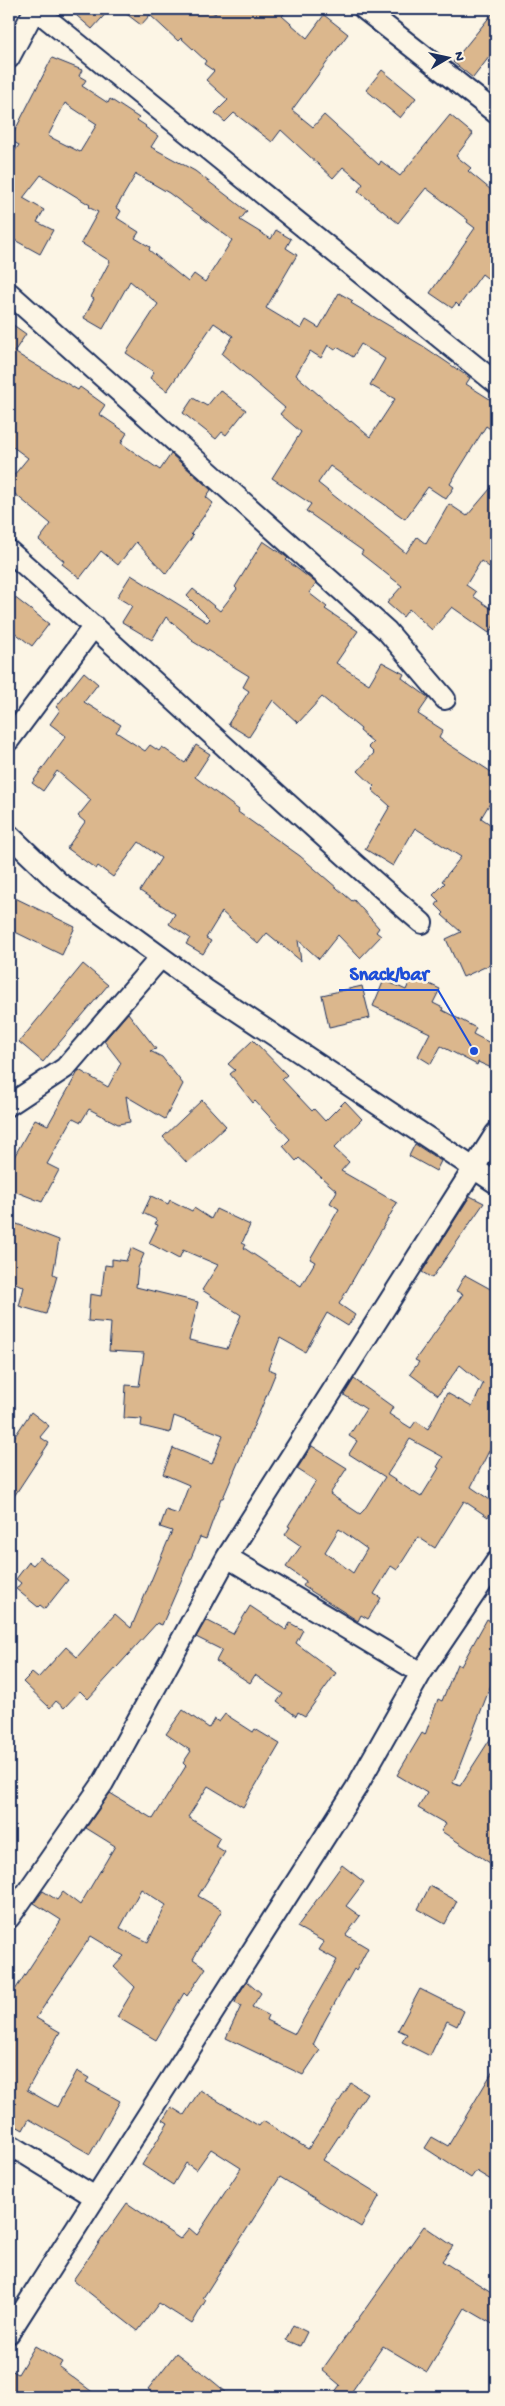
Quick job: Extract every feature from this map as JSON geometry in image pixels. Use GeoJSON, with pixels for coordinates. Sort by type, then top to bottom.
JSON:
{"type":"FeatureCollection","features":[{"type":"Feature","properties":{"kind":"street"},"geometry":{"type":"LineString","coordinates":[[9,58],[35,9],[496,383]]}},
{"type":"Feature","properties":{"kind":"street"},"geometry":{"type":"LineString","coordinates":[[364,9],[496,113]]}},
{"type":"Feature","properties":{"kind":"street"},"geometry":{"type":"LineString","coordinates":[[9,293],[387,631],[445,699]]}},
{"type":"Feature","properties":{"kind":"street"},"geometry":{"type":"LineString","coordinates":[[9,551],[94,626],[316,832],[422,923]]}},
{"type":"Feature","properties":{"kind":"street"},"geometry":{"type":"LineString","coordinates":[[9,740],[94,626]]}},
{"type":"Feature","properties":{"kind":"street"},"geometry":{"type":"LineString","coordinates":[[9,835],[58,882],[161,957],[496,1183]]}},
{"type":"Feature","properties":{"kind":"street"},"geometry":{"type":"LineString","coordinates":[[9,1105],[65,1068],[161,957]]}},
{"type":"Feature","properties":{"kind":"street"},"geometry":{"type":"LineString","coordinates":[[9,1918],[103,1783],[228,1557],[472,1168],[496,1133]]}},
{"type":"Feature","properties":{"kind":"street"},"geometry":{"type":"LineString","coordinates":[[228,1557],[421,1673]]}},
{"type":"Feature","properties":{"kind":"street"},"geometry":{"type":"LineString","coordinates":[[9,2333],[356,1788],[421,1673],[496,1562]]}},
{"type":"Feature","properties":{"kind":"street"},"geometry":{"type":"LineString","coordinates":[[9,2144],[95,2197]]}},
{"type":"Feature","properties":{"kind":"building"},"geometry":{"type":"Polygon","coordinates":[[[69,9],[110,9],[92,29],[69,9]]]}},
{"type":"Feature","properties":{"kind":"building"},"geometry":{"type":"Polygon","coordinates":[[[120,9],[208,9],[215,14],[219,9],[288,9],[282,16],[307,38],[324,15],[348,34],[292,110],[313,127],[324,115],[379,165],[381,161],[400,176],[450,115],[473,134],[456,156],[471,168],[468,171],[496,194],[496,285],[482,274],[459,306],[456,303],[452,308],[430,293],[475,228],[467,222],[468,220],[426,188],[398,223],[358,191],[363,184],[343,167],[333,178],[281,130],[272,142],[234,113],[225,122],[215,113],[228,100],[206,80],[214,71],[204,64],[206,61],[181,38],[178,41],[150,15],[141,25],[120,9]]]}},
{"type":"Feature","properties":{"kind":"building"},"geometry":{"type":"Polygon","coordinates":[[[496,9],[496,48],[473,78],[453,62],[496,9]]]}},
{"type":"Feature","properties":{"kind":"building"},"geometry":{"type":"Polygon","coordinates":[[[52,58],[82,70],[79,76],[86,80],[82,86],[108,103],[110,99],[139,118],[137,120],[158,136],[151,147],[195,171],[247,211],[240,220],[271,239],[276,230],[291,239],[286,248],[297,255],[266,308],[301,329],[306,320],[319,328],[339,293],[353,301],[351,303],[423,346],[470,378],[466,384],[496,403],[496,433],[486,426],[450,484],[454,487],[446,499],[428,487],[405,519],[330,466],[318,483],[406,553],[417,537],[426,544],[449,504],[467,516],[496,482],[496,572],[481,561],[466,585],[476,592],[473,596],[496,612],[496,622],[489,633],[452,607],[432,630],[409,609],[403,617],[387,603],[402,586],[361,554],[363,551],[306,511],[311,504],[272,478],[301,432],[280,414],[285,408],[222,354],[233,336],[214,323],[167,391],[150,378],[154,372],[126,353],[158,304],[130,281],[103,329],[84,318],[94,299],[91,297],[110,261],[81,243],[98,212],[88,207],[90,205],[41,175],[23,198],[44,210],[37,222],[53,230],[40,254],[9,237],[9,159],[19,145],[10,140],[52,58]],[[65,103],[48,136],[80,152],[97,124],[65,103]],[[136,174],[116,208],[121,211],[117,218],[139,232],[135,238],[150,247],[149,250],[188,282],[194,274],[205,282],[232,240],[169,193],[136,174]],[[361,344],[353,357],[337,347],[335,350],[328,345],[321,358],[310,351],[296,375],[370,437],[395,399],[370,385],[385,359],[361,344]]]}},
{"type":"Feature","properties":{"kind":"building"},"geometry":{"type":"Polygon","coordinates":[[[382,70],[416,98],[400,118],[366,90],[382,70]]]}},
{"type":"Feature","properties":{"kind":"building"},"geometry":{"type":"Polygon","coordinates":[[[9,322],[26,334],[14,352],[78,390],[80,387],[105,405],[99,414],[127,433],[121,443],[160,470],[171,454],[211,490],[206,497],[213,503],[191,534],[193,536],[166,574],[136,542],[118,565],[101,551],[80,578],[62,564],[64,561],[39,540],[51,524],[9,489],[9,481],[28,458],[9,444],[9,322]]]}},
{"type":"Feature","properties":{"kind":"building"},"geometry":{"type":"Polygon","coordinates":[[[220,390],[246,410],[226,435],[222,432],[216,439],[183,413],[193,398],[207,406],[220,390]]]}},
{"type":"Feature","properties":{"kind":"building"},"geometry":{"type":"Polygon","coordinates":[[[263,541],[288,558],[286,560],[316,583],[309,593],[327,607],[325,609],[358,631],[336,663],[369,684],[382,662],[404,674],[402,678],[429,698],[418,714],[443,730],[439,738],[496,775],[496,793],[481,818],[496,828],[496,962],[463,977],[446,939],[461,932],[442,915],[444,913],[436,905],[439,901],[433,895],[445,883],[442,881],[461,857],[415,828],[393,866],[365,849],[390,806],[372,790],[375,787],[358,771],[374,753],[368,747],[373,742],[360,731],[361,729],[322,697],[298,723],[273,700],[249,737],[228,724],[249,691],[243,687],[249,676],[192,641],[166,617],[152,640],[122,622],[132,606],[117,597],[131,575],[207,622],[210,619],[187,596],[193,589],[220,611],[237,589],[235,587],[263,541]]]}},
{"type":"Feature","properties":{"kind":"building"},"geometry":{"type":"Polygon","coordinates":[[[9,593],[49,624],[32,646],[9,628],[9,593]]]}},
{"type":"Feature","properties":{"kind":"building"},"geometry":{"type":"Polygon","coordinates":[[[84,672],[98,684],[84,702],[121,725],[116,732],[145,751],[150,745],[159,751],[162,747],[185,763],[196,745],[210,754],[195,777],[239,810],[238,812],[300,856],[352,901],[354,900],[379,928],[376,932],[381,936],[360,958],[338,935],[319,959],[298,940],[301,961],[267,933],[258,944],[222,912],[206,938],[211,941],[203,954],[186,944],[190,938],[169,924],[175,914],[140,891],[161,858],[139,842],[113,877],[98,866],[96,869],[67,848],[85,822],[78,816],[91,800],[57,771],[43,791],[32,783],[66,736],[50,724],[60,710],[56,707],[84,672]]]}},
{"type":"Feature","properties":{"kind":"building"},"geometry":{"type":"Polygon","coordinates":[[[9,895],[75,927],[62,955],[9,929],[9,895]]]}},
{"type":"Feature","properties":{"kind":"building"},"geometry":{"type":"Polygon","coordinates":[[[83,964],[108,985],[43,1062],[19,1042],[83,964]]]}},
{"type":"Feature","properties":{"kind":"building"},"geometry":{"type":"Polygon","coordinates":[[[412,976],[440,989],[433,1003],[443,1008],[442,1010],[476,1028],[473,1034],[496,1046],[496,1070],[478,1062],[477,1065],[441,1046],[431,1064],[418,1056],[430,1033],[373,1006],[384,980],[406,990],[412,976]]]}},
{"type":"Feature","properties":{"kind":"building"},"geometry":{"type":"Polygon","coordinates":[[[362,986],[370,1018],[329,1027],[322,995],[362,986]]]}},
{"type":"Feature","properties":{"kind":"building"},"geometry":{"type":"Polygon","coordinates":[[[128,1013],[156,1049],[150,1051],[162,1057],[183,1084],[165,1119],[126,1096],[130,1122],[118,1124],[89,1109],[81,1122],[73,1118],[47,1164],[59,1170],[42,1202],[9,1189],[9,1166],[35,1119],[48,1125],[79,1070],[108,1087],[121,1063],[104,1041],[128,1013]]]}},
{"type":"Feature","properties":{"kind":"building"},"geometry":{"type":"Polygon","coordinates":[[[253,1040],[287,1075],[282,1079],[312,1111],[314,1109],[325,1121],[345,1101],[362,1119],[334,1148],[349,1162],[341,1171],[397,1203],[339,1304],[355,1315],[348,1326],[327,1313],[305,1352],[280,1338],[268,1369],[276,1372],[263,1404],[223,1498],[221,1498],[206,1539],[200,1537],[162,1625],[157,1623],[88,1699],[80,1691],[64,1708],[56,1701],[50,1708],[23,1682],[32,1673],[38,1678],[66,1647],[77,1657],[115,1614],[131,1628],[172,1531],[160,1527],[166,1510],[178,1514],[189,1485],[163,1474],[173,1448],[212,1464],[223,1435],[174,1416],[170,1433],[141,1426],[142,1419],[124,1418],[126,1385],[139,1386],[144,1353],[109,1351],[111,1323],[88,1321],[90,1294],[101,1296],[105,1265],[112,1266],[112,1259],[126,1261],[131,1248],[144,1254],[138,1268],[136,1287],[198,1302],[189,1340],[227,1349],[241,1315],[202,1290],[218,1265],[183,1250],[179,1259],[149,1243],[158,1225],[155,1224],[157,1220],[143,1213],[151,1196],[168,1204],[170,1200],[192,1211],[194,1208],[211,1219],[216,1209],[250,1225],[242,1243],[246,1245],[244,1248],[301,1286],[315,1262],[310,1259],[339,1209],[330,1203],[337,1191],[299,1158],[296,1161],[283,1146],[290,1139],[255,1101],[253,1103],[230,1074],[235,1070],[228,1064],[253,1040]]]}},
{"type":"Feature","properties":{"kind":"building"},"geometry":{"type":"Polygon","coordinates":[[[202,1100],[226,1126],[187,1163],[163,1137],[202,1100]]]}},
{"type":"Feature","properties":{"kind":"building"},"geometry":{"type":"Polygon","coordinates":[[[415,1144],[441,1161],[436,1171],[409,1156],[415,1144]]]}},
{"type":"Feature","properties":{"kind":"building"},"geometry":{"type":"Polygon","coordinates":[[[470,1196],[484,1203],[432,1278],[422,1272],[470,1196]]]}},
{"type":"Feature","properties":{"kind":"building"},"geometry":{"type":"Polygon","coordinates":[[[9,1221],[59,1240],[53,1274],[57,1276],[46,1314],[19,1306],[24,1287],[9,1280],[9,1221]]]}},
{"type":"Feature","properties":{"kind":"building"},"geometry":{"type":"Polygon","coordinates":[[[465,1275],[496,1292],[496,1437],[471,1487],[496,1504],[488,1517],[464,1501],[435,1548],[418,1537],[397,1570],[391,1566],[374,1594],[381,1598],[368,1619],[361,1615],[358,1621],[303,1586],[306,1581],[286,1567],[301,1546],[285,1535],[290,1527],[288,1526],[316,1481],[297,1469],[312,1446],[347,1468],[330,1494],[360,1514],[385,1477],[349,1454],[357,1441],[349,1436],[366,1409],[344,1395],[354,1379],[393,1407],[389,1414],[411,1428],[416,1421],[428,1429],[447,1393],[472,1407],[483,1384],[460,1365],[438,1395],[410,1374],[419,1362],[415,1360],[463,1294],[456,1291],[465,1275]],[[410,1439],[387,1475],[421,1497],[439,1468],[437,1467],[443,1457],[410,1439]],[[339,1529],[325,1552],[353,1573],[367,1549],[339,1529]]]}},
{"type":"Feature","properties":{"kind":"building"},"geometry":{"type":"Polygon","coordinates":[[[31,1412],[49,1426],[40,1437],[49,1443],[9,1504],[9,1445],[31,1412]]]}},
{"type":"Feature","properties":{"kind":"building"},"geometry":{"type":"Polygon","coordinates":[[[40,1557],[68,1580],[45,1609],[40,1605],[38,1607],[16,1589],[21,1583],[16,1579],[29,1562],[33,1565],[40,1557]]]}},
{"type":"Feature","properties":{"kind":"building"},"geometry":{"type":"Polygon","coordinates":[[[250,1606],[286,1630],[290,1623],[303,1630],[296,1643],[336,1673],[305,1716],[298,1712],[296,1716],[277,1702],[283,1694],[255,1675],[250,1683],[216,1661],[222,1650],[196,1637],[206,1620],[233,1634],[250,1606]]]}},
{"type":"Feature","properties":{"kind":"building"},"geometry":{"type":"Polygon","coordinates":[[[487,1619],[496,1624],[496,1672],[453,1783],[460,1786],[496,1730],[496,1867],[441,1831],[446,1824],[418,1808],[427,1793],[397,1775],[422,1733],[425,1735],[438,1699],[442,1701],[457,1664],[461,1666],[487,1619]]]}},
{"type":"Feature","properties":{"kind":"building"},"geometry":{"type":"Polygon","coordinates":[[[183,1710],[209,1728],[214,1719],[219,1722],[225,1714],[253,1732],[255,1729],[280,1744],[243,1807],[208,1786],[188,1817],[220,1837],[215,1846],[225,1852],[198,1896],[222,1910],[193,1959],[206,1968],[187,1996],[184,1993],[156,2040],[117,2017],[135,1987],[114,1967],[124,1956],[91,1936],[36,2018],[60,2032],[27,2090],[57,2107],[77,2071],[89,2078],[86,2082],[120,2101],[90,2154],[29,2119],[23,2130],[9,2122],[9,1999],[61,1920],[34,1903],[43,1891],[57,1900],[63,1892],[80,1905],[115,1846],[86,1828],[110,1793],[153,1819],[186,1766],[183,1763],[191,1751],[166,1734],[183,1710]],[[141,1889],[120,1928],[148,1942],[166,1905],[141,1889]]]}},
{"type":"Feature","properties":{"kind":"building"},"geometry":{"type":"Polygon","coordinates":[[[342,1865],[364,1882],[346,1906],[360,1916],[346,1935],[368,1948],[324,2022],[313,2045],[320,2050],[303,2075],[226,2038],[241,2006],[235,2003],[237,1997],[247,1981],[261,1993],[252,2007],[268,2015],[266,2020],[295,2034],[337,1960],[319,1950],[324,1942],[297,1927],[342,1865]]]}},
{"type":"Feature","properties":{"kind":"building"},"geometry":{"type":"Polygon","coordinates":[[[430,1886],[457,1901],[445,1924],[418,1909],[430,1886]]]}},
{"type":"Feature","properties":{"kind":"building"},"geometry":{"type":"Polygon","coordinates":[[[420,1989],[464,2011],[457,2026],[447,2021],[430,2056],[402,2042],[407,2034],[398,2030],[420,1989]]]}},
{"type":"Feature","properties":{"kind":"building"},"geometry":{"type":"Polygon","coordinates":[[[496,2066],[496,2128],[489,2141],[496,2145],[496,2183],[476,2171],[471,2178],[425,2148],[432,2137],[448,2146],[496,2066]]]}},
{"type":"Feature","properties":{"kind":"building"},"geometry":{"type":"Polygon","coordinates":[[[351,2083],[367,2093],[323,2160],[380,2195],[361,2227],[280,2177],[203,2298],[206,2300],[192,2324],[159,2303],[138,2331],[73,2280],[127,2203],[180,2239],[189,2228],[197,2235],[241,2168],[211,2149],[196,2170],[186,2163],[173,2185],[142,2165],[168,2123],[163,2120],[171,2107],[184,2115],[200,2090],[259,2126],[263,2121],[308,2149],[351,2083]]]}},
{"type":"Feature","properties":{"kind":"building"},"geometry":{"type":"Polygon","coordinates":[[[424,2226],[453,2246],[442,2261],[496,2295],[496,2326],[465,2308],[427,2372],[383,2346],[350,2394],[346,2397],[331,2397],[340,2385],[322,2370],[424,2226]]]}},
{"type":"Feature","properties":{"kind":"building"},"geometry":{"type":"Polygon","coordinates":[[[293,2325],[307,2332],[300,2346],[286,2340],[293,2325]]]}},
{"type":"Feature","properties":{"kind":"building"},"geometry":{"type":"Polygon","coordinates":[[[35,2346],[62,2362],[59,2367],[99,2397],[9,2397],[9,2369],[18,2374],[35,2346]]]}},
{"type":"Feature","properties":{"kind":"building"},"geometry":{"type":"Polygon","coordinates":[[[176,2353],[232,2397],[158,2397],[148,2389],[176,2353]]]}},
{"type":"Feature","properties":{"kind":"place","name":"Snack/bar"},"geometry":{"type":"Point","coordinates":[474,1051]}}]}
